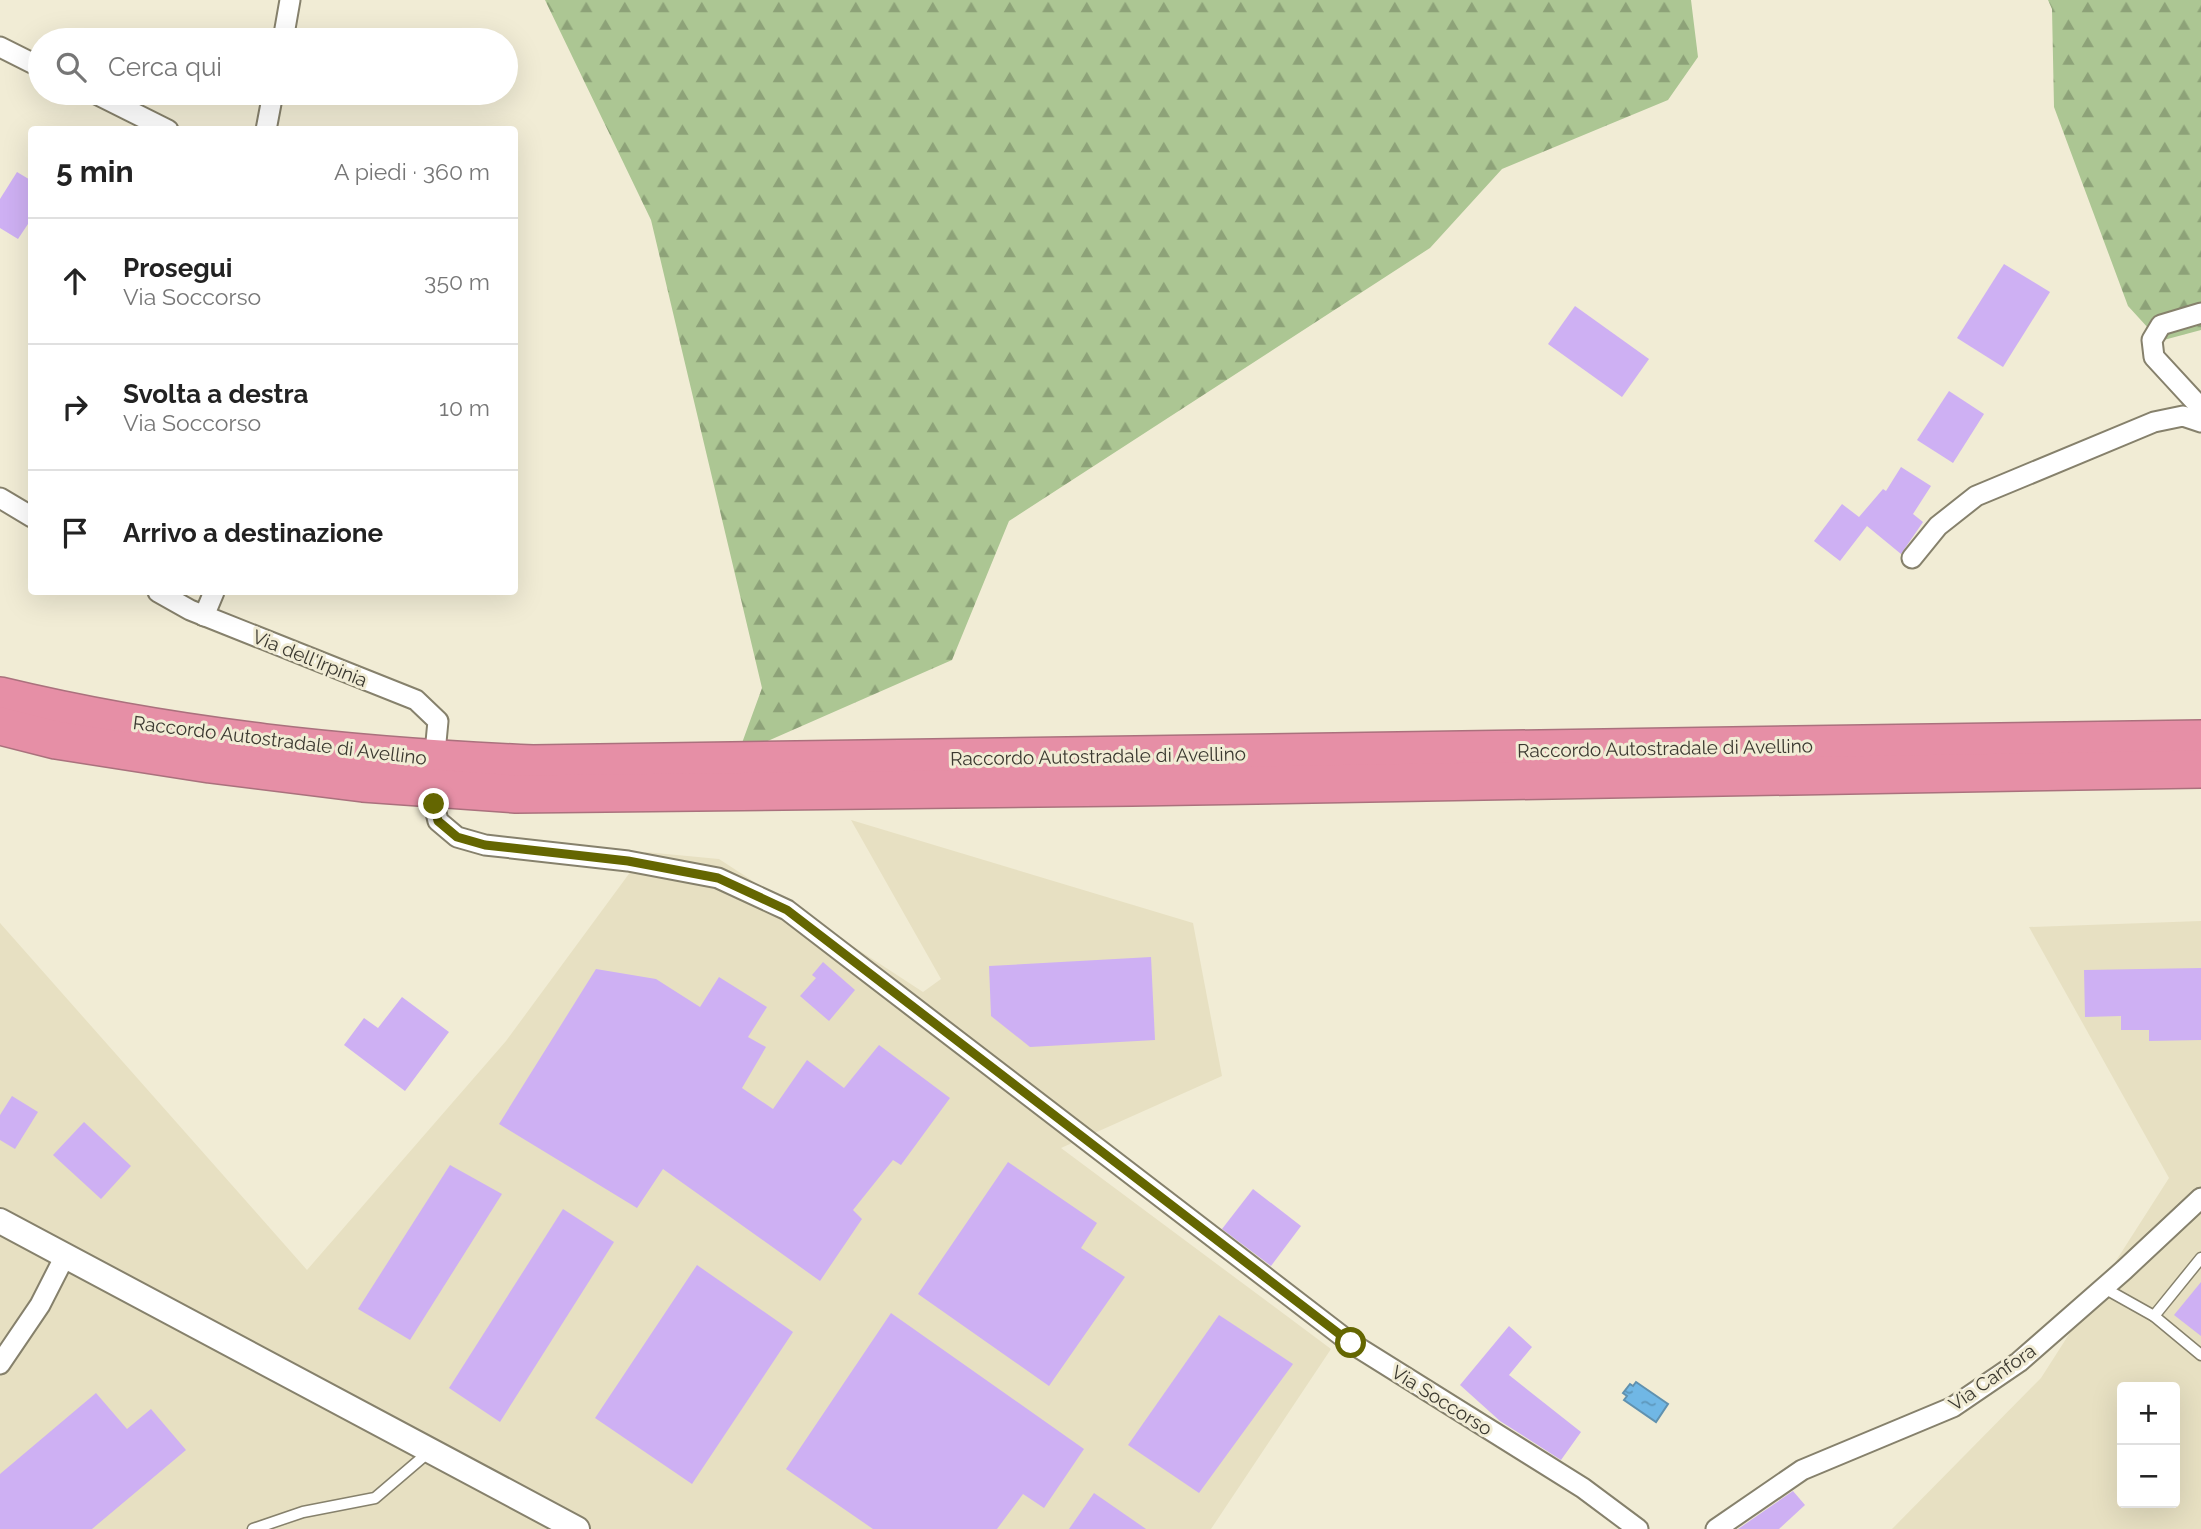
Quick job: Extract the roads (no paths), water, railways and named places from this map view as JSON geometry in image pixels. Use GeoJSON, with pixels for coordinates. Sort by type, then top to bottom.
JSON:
{"type":"FeatureCollection","features":[{"type":"Feature","properties":{"kind":"highway","name":"Raccordo Autostradale di Avellino"},"geometry":{"type":"LineString","coordinates":[[0,696],[185,731],[300,746],[439,760],[533,764],[2201,739]]}},
{"type":"Feature","properties":{"kind":"highway","name":"Raccordo Autostradale di Avellino"},"geometry":{"type":"LineString","coordinates":[[0,726],[56,740],[210,764],[363,783],[516,794],[2201,769]]}},
{"type":"Feature","properties":{"kind":"street"},"geometry":{"type":"LineString","coordinates":[[285,28],[290,0]]}},
{"type":"Feature","properties":{"kind":"street"},"geometry":{"type":"LineString","coordinates":[[0,47],[28,60]]}},
{"type":"Feature","properties":{"kind":"street"},"geometry":{"type":"LineString","coordinates":[[117,105],[160,126]]}},
{"type":"Feature","properties":{"kind":"street"},"geometry":{"type":"LineString","coordinates":[[267,126],[271,105]]}},
{"type":"Feature","properties":{"kind":"street"},"geometry":{"type":"LineString","coordinates":[[2201,313],[2161,325],[2152,340],[2154,357],[2201,408]]}},
{"type":"Feature","properties":{"kind":"street"},"geometry":{"type":"LineString","coordinates":[[1912,558],[1938,526],[1976,496],[2154,422],[2183,416],[2201,422]]}},
{"type":"Feature","properties":{"kind":"street"},"geometry":{"type":"LineString","coordinates":[[0,498],[28,515]]}},
{"type":"Feature","properties":{"kind":"street","name":"Via dell'Irpinia"},"geometry":{"type":"LineString","coordinates":[[164,595],[204,616],[416,700],[438,721],[436,742]]}},
{"type":"Feature","properties":{"kind":"street"},"geometry":{"type":"LineString","coordinates":[[204,616],[213,595]]}},
{"type":"Feature","properties":{"kind":"street","name":"Via Soccorso"},"geometry":{"type":"LineString","coordinates":[[434,804],[438,821],[457,837],[485,845],[628,861],[718,878],[787,910],[1351,1343],[1583,1488],[1638,1529]]}},
{"type":"Feature","properties":{"kind":"street","name":"Via Canfora"},"geometry":{"type":"LineString","coordinates":[[1716,1529],[1802,1470],[1953,1407],[2019,1362],[2201,1198]]}},
{"type":"Feature","properties":{"kind":"street"},"geometry":{"type":"LineString","coordinates":[[0,1221],[577,1529]]}},
{"type":"Feature","properties":{"kind":"street"},"geometry":{"type":"LineString","coordinates":[[0,1364],[40,1305],[65,1256]]}},
{"type":"Feature","properties":{"kind":"lane"},"geometry":{"type":"LineString","coordinates":[[2154,1316],[2201,1258]]}},
{"type":"Feature","properties":{"kind":"lane"},"geometry":{"type":"LineString","coordinates":[[2104,1288],[2154,1316],[2201,1355]]}},
{"type":"Feature","properties":{"kind":"lane"},"geometry":{"type":"LineString","coordinates":[[253,1529],[303,1512],[375,1499],[430,1451]]}},
{"type":"Feature","properties":{"kind":"water"},"geometry":{"type":"Polygon","coordinates":[[[1636,1382],[1668,1404],[1656,1422],[1624,1400],[1627,1396],[1623,1393],[1630,1384],[1633,1386],[1636,1382]]]}}]}
